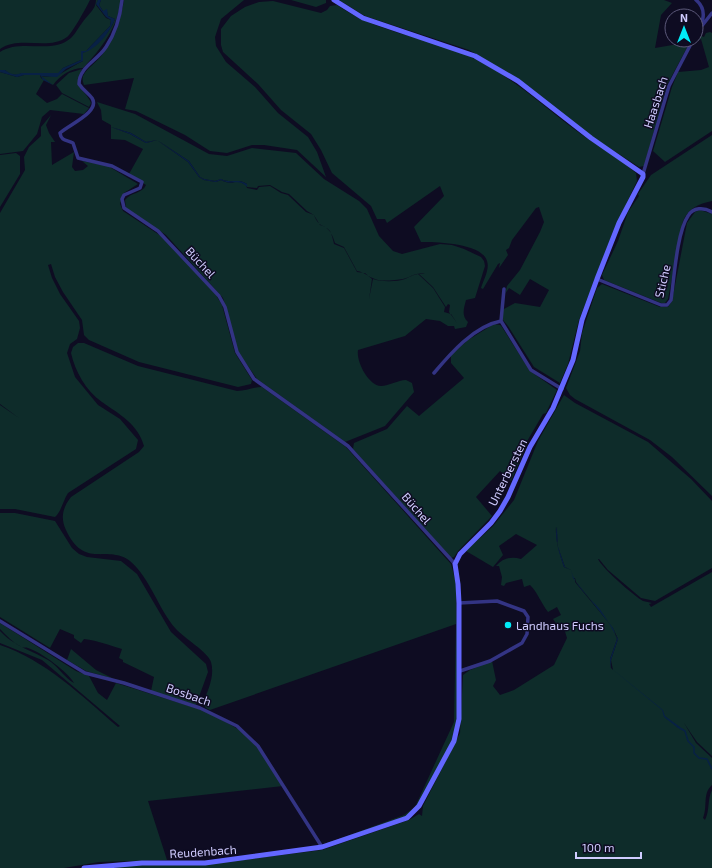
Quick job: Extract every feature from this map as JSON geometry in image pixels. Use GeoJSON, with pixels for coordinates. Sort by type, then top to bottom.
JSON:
{"type":"FeatureCollection","features":[{"type":"Feature","properties":{"kind":"street","name":"Büchel"},"geometry":{"type":"LineString","coordinates":[[122,0],[120,20],[113,35],[105,49],[82,71],[79,77],[79,84],[93,99],[94,105],[82,118],[65,128],[60,133],[60,136],[63,140],[73,143],[78,158],[112,166],[142,182],[140,188],[124,195],[122,199],[124,208],[158,231],[219,296],[225,307],[237,352],[254,379],[348,446],[455,564]]}},
{"type":"Feature","properties":{"kind":"street"},"geometry":{"type":"LineString","coordinates":[[334,0],[363,18],[475,56],[518,81],[591,138],[643,174]]}},
{"type":"Feature","properties":{"kind":"street"},"geometry":{"type":"LineString","coordinates":[[696,0],[701,4],[703,8]]}},
{"type":"Feature","properties":{"kind":"street"},"geometry":{"type":"LineString","coordinates":[[704,23],[712,13]]}},
{"type":"Feature","properties":{"kind":"street","name":"Haasbach"},"geometry":{"type":"LineString","coordinates":[[643,174],[669,86],[689,48]]}},
{"type":"Feature","properties":{"kind":"street","name":"Unterbersten"},"geometry":{"type":"LineString","coordinates":[[455,564],[460,554],[491,523],[500,511],[508,497],[530,447],[562,389],[573,360],[582,320],[597,279],[619,223],[643,174]]}},
{"type":"Feature","properties":{"kind":"street","name":"Stiche"},"geometry":{"type":"LineString","coordinates":[[597,279],[661,305],[667,305],[671,300],[681,239],[688,215],[693,210],[700,208],[712,212]]}},
{"type":"Feature","properties":{"kind":"street"},"geometry":{"type":"LineString","coordinates":[[504,288],[501,321],[531,370],[562,389]]}},
{"type":"Feature","properties":{"kind":"street"},"geometry":{"type":"LineString","coordinates":[[434,373],[468,338],[488,326],[501,321]]}},
{"type":"Feature","properties":{"kind":"street"},"geometry":{"type":"LineString","coordinates":[[455,564],[459,603],[460,671],[490,661],[522,643],[527,634],[528,617],[524,611],[497,601],[459,603]]}},
{"type":"Feature","properties":{"kind":"street","name":"Bosbach"},"geometry":{"type":"LineString","coordinates":[[0,621],[85,673],[124,682],[200,708],[237,726],[258,746],[322,847]]}},
{"type":"Feature","properties":{"kind":"street","name":"Reudenbach"},"geometry":{"type":"LineString","coordinates":[[84,868],[142,863],[205,863],[322,847],[407,818],[420,806],[454,741],[459,720],[460,671]]}},
{"type":"Feature","properties":{"kind":"green space"},"geometry":{"type":"Polygon","coordinates":[[[0,0],[90,0],[76,26],[67,37],[51,43],[16,43],[0,49],[0,0]]]}},
{"type":"Feature","properties":{"kind":"green space"},"geometry":{"type":"Polygon","coordinates":[[[96,0],[98,0],[96,5],[106,18],[111,20],[110,26],[86,51],[82,52],[81,60],[63,68],[59,73],[22,73],[17,75],[10,74],[5,70],[0,70],[0,52],[8,48],[17,46],[55,45],[63,43],[71,38],[95,7],[96,0]]]}},
{"type":"Feature","properties":{"kind":"green space"},"geometry":{"type":"Polygon","coordinates":[[[101,0],[121,0],[116,19],[108,37],[83,68],[75,69],[66,73],[53,85],[43,79],[41,76],[53,76],[83,61],[83,53],[98,43],[109,30],[115,19],[108,16],[107,12],[103,11],[99,5],[101,0]]]}},
{"type":"Feature","properties":{"kind":"green space"},"geometry":{"type":"Polygon","coordinates":[[[124,0],[244,0],[221,19],[215,37],[216,46],[226,62],[255,87],[278,113],[308,137],[317,152],[326,177],[297,150],[264,145],[252,145],[227,153],[210,151],[185,135],[136,111],[125,109],[134,78],[84,85],[83,76],[102,55],[113,36],[119,22],[124,0]]]}},
{"type":"Feature","properties":{"kind":"green space"},"geometry":{"type":"Polygon","coordinates":[[[291,0],[326,0],[326,3],[316,7],[291,0]]]}},
{"type":"Feature","properties":{"kind":"green space"},"geometry":{"type":"Polygon","coordinates":[[[339,0],[664,0],[672,3],[667,8],[664,8],[664,12],[661,15],[655,48],[664,46],[664,48],[687,48],[667,85],[644,166],[639,167],[591,136],[519,79],[469,50],[365,16],[339,0]]]}},
{"type":"Feature","properties":{"kind":"green space"},"geometry":{"type":"Polygon","coordinates":[[[273,1],[321,13],[327,10],[330,6],[337,5],[367,22],[448,48],[479,61],[507,78],[574,129],[636,173],[637,181],[613,232],[579,320],[568,364],[560,383],[534,367],[503,320],[502,310],[515,303],[540,307],[549,290],[530,279],[520,295],[509,288],[505,294],[507,286],[520,270],[544,222],[539,207],[536,208],[512,240],[509,248],[506,250],[508,255],[499,268],[500,263],[498,264],[483,289],[481,288],[488,264],[483,255],[477,250],[468,247],[447,243],[421,242],[414,227],[444,196],[440,186],[387,223],[385,219],[377,219],[371,206],[332,173],[321,150],[311,134],[281,110],[258,84],[223,52],[221,45],[221,29],[231,16],[245,7],[259,2],[273,1]]]}},
{"type":"Feature","properties":{"kind":"green space"},"geometry":{"type":"Polygon","coordinates":[[[706,33],[712,33],[712,131],[665,162],[653,151],[672,87],[678,72],[701,70],[709,67],[704,48],[704,37],[706,33]]]}},
{"type":"Feature","properties":{"kind":"green space"},"geometry":{"type":"Polygon","coordinates":[[[82,69],[78,83],[91,103],[89,107],[62,93],[56,85],[69,73],[82,69]]]}},
{"type":"Feature","properties":{"kind":"green space"},"geometry":{"type":"Polygon","coordinates":[[[0,72],[17,77],[24,75],[40,75],[44,80],[36,94],[47,103],[57,99],[62,94],[89,108],[84,114],[50,110],[42,117],[37,134],[23,151],[0,154],[0,72]]]}},
{"type":"Feature","properties":{"kind":"green space"},"geometry":{"type":"Polygon","coordinates":[[[97,102],[135,114],[209,154],[227,156],[252,148],[296,153],[324,179],[359,201],[367,209],[379,236],[393,251],[402,254],[440,244],[452,245],[481,257],[485,266],[475,298],[466,300],[464,306],[464,317],[468,322],[466,327],[455,329],[454,326],[448,326],[440,321],[426,319],[405,336],[358,350],[359,360],[364,372],[376,385],[384,386],[406,380],[412,383],[414,392],[385,426],[345,442],[257,379],[238,352],[223,298],[166,235],[126,208],[125,200],[127,197],[142,190],[146,185],[129,174],[143,149],[125,140],[111,139],[111,127],[111,125],[102,120],[101,110],[97,102]],[[111,127],[130,134],[146,143],[157,140],[146,142],[131,133],[111,127]],[[157,140],[188,162],[199,177],[204,180],[216,182],[221,180],[229,183],[238,181],[221,179],[215,181],[204,179],[200,177],[189,161],[157,140]],[[238,181],[246,185],[247,188],[257,190],[259,187],[270,186],[281,193],[288,195],[306,212],[314,215],[307,211],[289,194],[270,185],[258,186],[257,188],[247,187],[247,184],[238,181]],[[331,233],[334,244],[344,248],[357,272],[363,273],[357,271],[344,247],[335,243],[331,233]],[[419,274],[433,288],[445,307],[444,312],[450,314],[450,305],[448,304],[446,307],[433,287],[419,274]],[[368,276],[372,279],[369,299],[373,279],[376,280],[385,281],[398,281],[410,276],[403,279],[389,280],[378,280],[368,276]]]}},
{"type":"Feature","properties":{"kind":"green space"},"geometry":{"type":"Polygon","coordinates":[[[51,115],[46,125],[55,142],[51,142],[52,165],[74,152],[72,167],[75,171],[83,170],[88,166],[82,161],[108,166],[138,184],[124,193],[120,204],[123,211],[164,238],[216,295],[222,305],[235,353],[252,380],[251,384],[238,387],[139,362],[89,340],[84,335],[82,320],[63,292],[55,277],[51,264],[48,265],[52,278],[60,294],[79,321],[80,328],[77,339],[70,344],[67,353],[75,377],[98,405],[120,419],[138,440],[136,449],[68,493],[55,517],[15,509],[0,509],[0,405],[19,418],[0,404],[0,213],[25,170],[24,157],[29,147],[41,136],[41,127],[51,115]]]}},
{"type":"Feature","properties":{"kind":"green space"},"geometry":{"type":"Polygon","coordinates":[[[712,135],[712,201],[694,207],[683,221],[668,299],[665,303],[661,303],[604,280],[602,275],[618,241],[628,212],[651,175],[712,135]]]}},
{"type":"Feature","properties":{"kind":"green space"},"geometry":{"type":"Polygon","coordinates":[[[16,153],[20,156],[20,174],[0,207],[0,155],[16,153]]]}},
{"type":"Feature","properties":{"kind":"green space"},"geometry":{"type":"Polygon","coordinates":[[[700,210],[712,214],[712,496],[672,457],[650,440],[575,399],[570,395],[566,388],[580,351],[582,333],[597,288],[602,284],[660,307],[668,307],[672,301],[687,223],[695,212],[700,210]]]}},
{"type":"Feature","properties":{"kind":"green space"},"geometry":{"type":"Polygon","coordinates":[[[494,324],[502,327],[530,371],[557,390],[546,413],[543,414],[526,443],[527,445],[511,481],[500,471],[476,497],[492,516],[454,557],[451,558],[353,449],[354,443],[387,429],[407,406],[419,416],[464,378],[451,363],[451,355],[468,340],[494,324]]]}},
{"type":"Feature","properties":{"kind":"green space"},"geometry":{"type":"Polygon","coordinates":[[[78,343],[84,343],[138,366],[237,391],[262,387],[346,447],[451,564],[456,583],[457,721],[452,741],[419,804],[410,815],[327,844],[321,841],[326,843],[336,840],[404,815],[415,807],[454,722],[456,624],[210,710],[206,708],[203,703],[212,672],[209,658],[176,629],[164,612],[144,576],[130,561],[122,556],[89,553],[81,549],[73,542],[64,526],[63,513],[71,497],[139,452],[144,446],[141,438],[133,426],[121,415],[96,397],[78,374],[71,353],[73,347],[78,343]]]}},
{"type":"Feature","properties":{"kind":"green space"},"geometry":{"type":"Polygon","coordinates":[[[564,395],[575,403],[648,442],[691,479],[712,501],[712,568],[655,601],[641,598],[608,570],[598,559],[612,575],[633,594],[643,601],[652,603],[649,604],[651,607],[712,572],[712,756],[697,742],[684,723],[696,743],[712,758],[712,785],[707,792],[703,818],[705,820],[708,812],[712,790],[712,868],[106,868],[147,864],[218,863],[322,850],[409,820],[419,814],[422,816],[423,806],[460,733],[463,675],[470,670],[492,661],[496,680],[493,686],[500,695],[514,690],[554,665],[567,638],[563,625],[558,626],[553,619],[561,615],[557,607],[548,612],[530,585],[524,587],[522,579],[506,583],[504,586],[501,585],[502,577],[499,566],[496,566],[507,558],[521,559],[537,545],[516,534],[499,546],[503,555],[493,567],[466,551],[493,526],[514,500],[538,441],[564,395]],[[558,547],[564,567],[571,570],[565,567],[558,547]],[[573,578],[575,579],[575,582],[613,628],[576,582],[575,578],[573,578]],[[613,628],[617,639],[610,659],[611,668],[613,670],[611,660],[618,639],[613,628]]]}},
{"type":"Feature","properties":{"kind":"green space"},"geometry":{"type":"Polygon","coordinates":[[[0,513],[15,513],[55,521],[72,548],[79,554],[87,557],[121,561],[137,574],[171,632],[206,664],[208,672],[196,705],[151,691],[154,677],[123,662],[123,660],[119,658],[122,649],[84,639],[81,643],[74,638],[74,635],[60,629],[50,648],[0,617],[0,513]]]}},
{"type":"Feature","properties":{"kind":"green space"},"geometry":{"type":"Polygon","coordinates":[[[0,623],[76,671],[89,676],[98,693],[107,700],[116,683],[205,711],[219,718],[243,732],[257,747],[283,786],[148,801],[167,860],[99,862],[64,868],[0,868],[0,645],[17,652],[48,669],[77,691],[118,727],[120,726],[42,660],[0,643],[0,631],[16,643],[0,629],[0,623]],[[22,647],[51,662],[74,683],[66,673],[47,658],[33,650],[22,647]]]}},
{"type":"Feature","properties":{"kind":"green space"},"geometry":{"type":"Polygon","coordinates":[[[71,649],[96,670],[114,679],[86,671],[67,660],[71,649]]]}},
{"type":"Feature","properties":{"kind":"water"},"geometry":{"type":"Polygon","coordinates":[[[98,0],[101,0],[99,5],[103,11],[107,9],[108,16],[115,19],[113,24],[98,44],[83,53],[83,61],[66,69],[57,77],[41,76],[53,85],[43,80],[40,75],[24,75],[17,77],[0,72],[0,70],[5,70],[15,74],[58,73],[63,68],[81,60],[81,51],[86,51],[110,26],[111,20],[106,17],[96,4],[98,0]]]}},
{"type":"Feature","properties":{"kind":"water"},"geometry":{"type":"Polygon","coordinates":[[[111,127],[131,133],[146,142],[157,140],[146,143],[130,134],[111,127]]]}},
{"type":"Feature","properties":{"kind":"water"},"geometry":{"type":"Polygon","coordinates":[[[157,140],[189,161],[200,177],[215,181],[221,179],[228,181],[240,181],[247,184],[247,187],[238,182],[225,182],[221,180],[216,182],[204,180],[199,177],[188,162],[157,140]]]}},
{"type":"Feature","properties":{"kind":"water"},"geometry":{"type":"Polygon","coordinates":[[[557,527],[557,538],[557,543],[556,532],[557,527]]]}},
{"type":"Feature","properties":{"kind":"water"},"geometry":{"type":"Polygon","coordinates":[[[558,546],[565,567],[571,570],[564,567],[558,546]]]}},
{"type":"Feature","properties":{"kind":"water"},"geometry":{"type":"Polygon","coordinates":[[[589,598],[601,610],[608,622],[589,598]]]}},
{"type":"Feature","properties":{"kind":"water"},"geometry":{"type":"Polygon","coordinates":[[[615,634],[618,639],[611,660],[611,668],[610,659],[617,639],[615,634]]]}},
{"type":"Feature","properties":{"kind":"water"},"geometry":{"type":"Polygon","coordinates":[[[611,668],[663,710],[665,716],[680,727],[678,728],[664,717],[662,710],[611,668]]]}},
{"type":"Feature","properties":{"kind":"waterway"},"geometry":{"type":"LineString","coordinates":[[678,727],[685,731],[688,741],[694,747],[694,753],[699,758],[707,759],[712,769]]}},
{"type":"Feature","properties":{"kind":"place","name":"Landhaus Fuchs"},"geometry":{"type":"Point","coordinates":[508,625]}}]}
